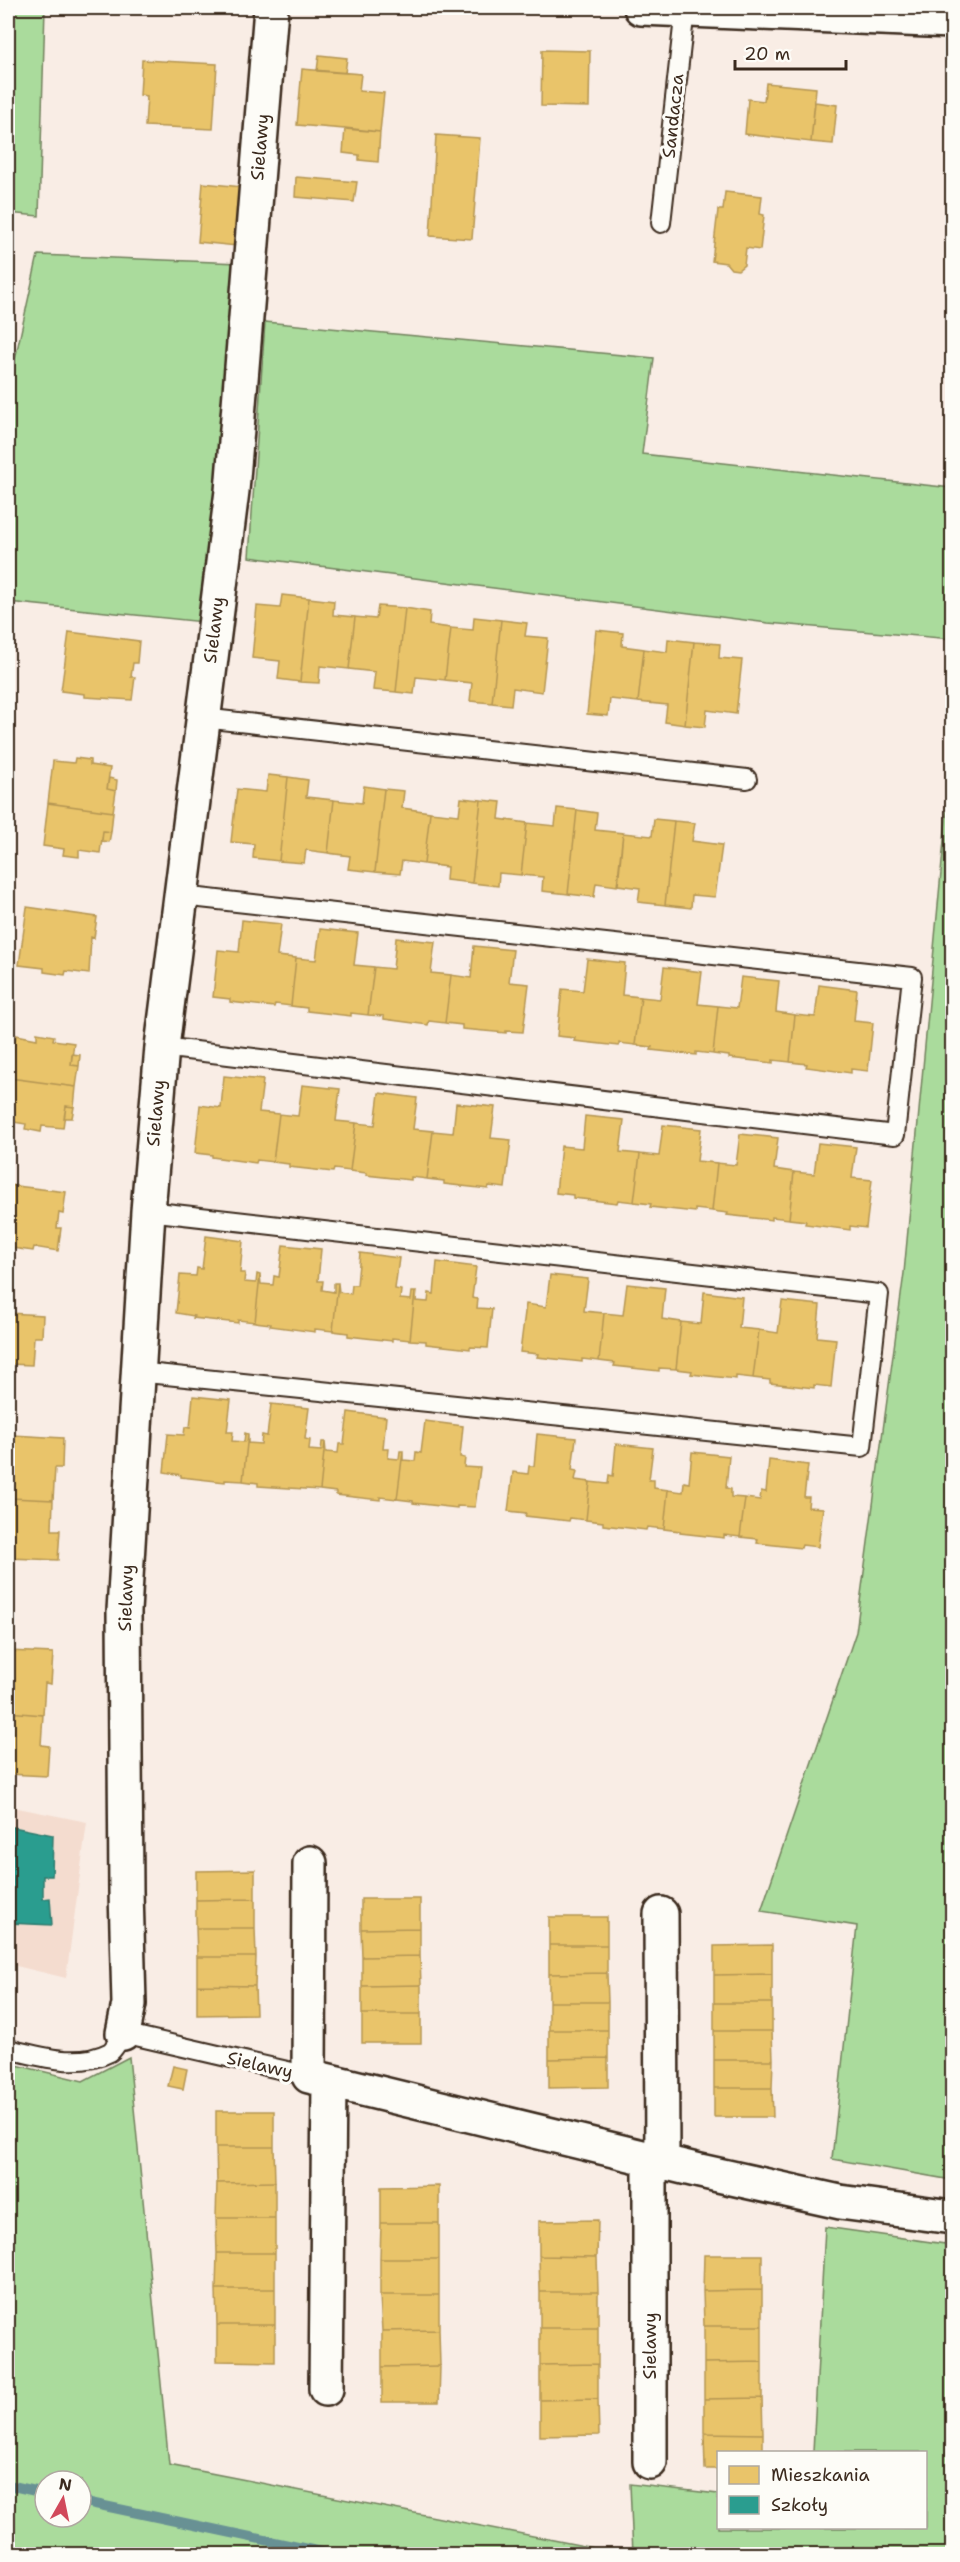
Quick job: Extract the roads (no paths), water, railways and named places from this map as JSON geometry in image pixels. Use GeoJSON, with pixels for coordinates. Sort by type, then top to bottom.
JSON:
{"type":"FeatureCollection","features":[{"type":"Feature","properties":{"kind":"street","name":"Sielawy"},"geometry":{"type":"LineString","coordinates":[[123,2033],[129,2004],[124,1611],[148,1211],[162,1047],[232,491],[271,8]]}},
{"type":"Feature","properties":{"kind":"street"},"geometry":{"type":"LineString","coordinates":[[641,8],[952,21]]}},
{"type":"Feature","properties":{"kind":"street","name":"Sielawy"},"geometry":{"type":"LineString","coordinates":[[310,1863],[319,2079],[326,2389]]}},
{"type":"Feature","properties":{"kind":"street","name":"Sielawy"},"geometry":{"type":"LineString","coordinates":[[650,2462],[661,1914]]}},
{"type":"Feature","properties":{"kind":"street","name":"Sielawy"},"geometry":{"type":"LineString","coordinates":[[319,2079],[840,2202],[952,2217]]}},
{"type":"Feature","properties":{"kind":"lane","name":"Sandacza"},"geometry":{"type":"LineString","coordinates":[[661,223],[685,9]]}},
{"type":"Feature","properties":{"kind":"lane"},"geometry":{"type":"LineString","coordinates":[[203,718],[747,779]]}},
{"type":"Feature","properties":{"kind":"lane"},"geometry":{"type":"LineString","coordinates":[[162,1047],[894,1135],[912,977],[182,896]]}},
{"type":"Feature","properties":{"kind":"lane"},"geometry":{"type":"LineString","coordinates":[[137,1372],[862,1447],[879,1294],[148,1211]]}},
{"type":"Feature","properties":{"kind":"lane"},"geometry":{"type":"LineString","coordinates":[[8,2049],[65,2062],[91,2058],[112,2051],[123,2033]]}},
{"type":"Feature","properties":{"kind":"lane","name":"Sielawy"},"geometry":{"type":"LineString","coordinates":[[123,2033],[319,2079]]}},
{"type":"Feature","properties":{"kind":"waterway"},"geometry":{"type":"LineString","coordinates":[[8,2485],[33,2490]]}},
{"type":"Feature","properties":{"kind":"waterway"},"geometry":{"type":"LineString","coordinates":[[93,2504],[331,2554]]}}]}
